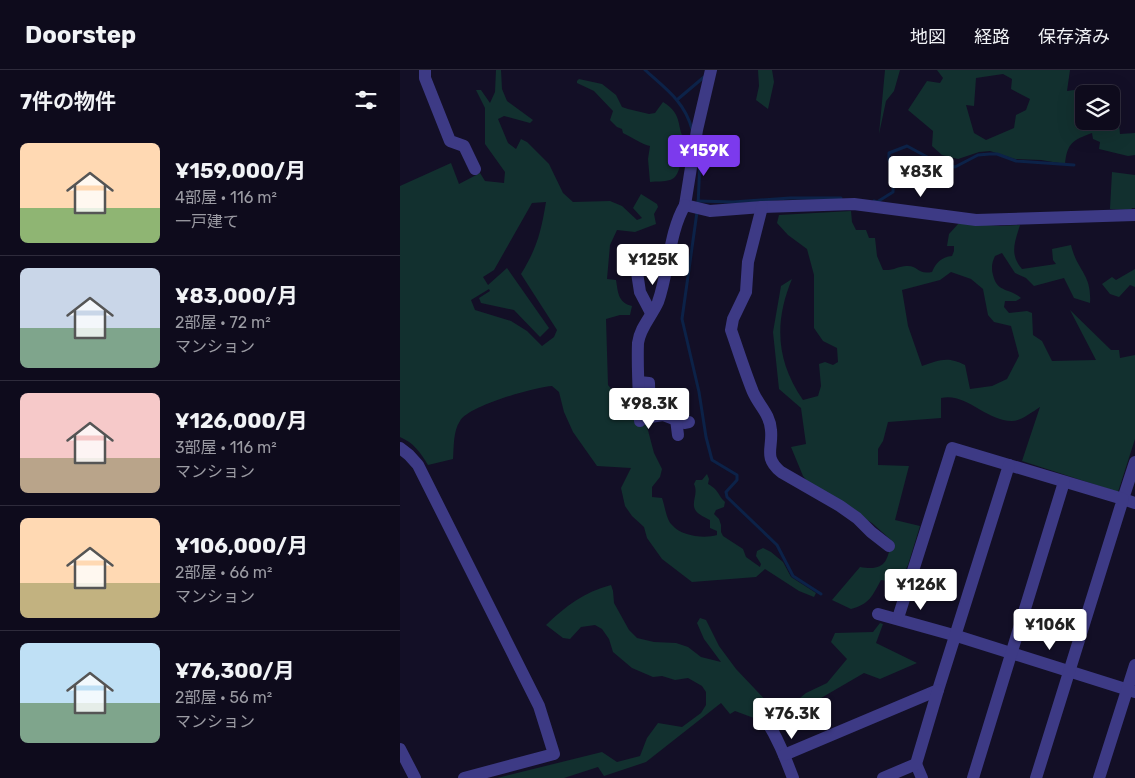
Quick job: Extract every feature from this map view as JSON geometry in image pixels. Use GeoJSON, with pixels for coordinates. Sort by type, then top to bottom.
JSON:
{"type":"FeatureCollection","features":[{"type":"Feature","properties":{"kind":"street"},"geometry":{"type":"LineString","coordinates":[[425,70],[425,78],[450,141],[464,146],[475,169]]}},
{"type":"Feature","properties":{"kind":"street"},"geometry":{"type":"LineString","coordinates":[[640,421],[638,342],[643,325],[657,304],[666,276],[678,217],[688,206],[696,136],[710,71]]}},
{"type":"Feature","properties":{"kind":"street"},"geometry":{"type":"LineString","coordinates":[[688,206],[705,210],[854,204],[976,220],[1135,215]]}},
{"type":"Feature","properties":{"kind":"street"},"geometry":{"type":"LineString","coordinates":[[762,207],[748,262],[746,292],[733,318],[731,330],[754,394],[767,413],[771,430],[769,455],[774,466],[781,472],[852,514],[889,546]]}},
{"type":"Feature","properties":{"kind":"street"},"geometry":{"type":"LineString","coordinates":[[632,270],[640,292],[651,313]]}},
{"type":"Feature","properties":{"kind":"street"},"geometry":{"type":"LineString","coordinates":[[639,382],[649,383],[650,417],[664,415],[682,421],[678,435]]}},
{"type":"Feature","properties":{"kind":"street"},"geometry":{"type":"LineString","coordinates":[[400,448],[418,465],[539,706],[554,754],[464,778]]}},
{"type":"Feature","properties":{"kind":"street"},"geometry":{"type":"LineString","coordinates":[[898,618],[952,448],[1129,501]]}},
{"type":"Feature","properties":{"kind":"street"},"geometry":{"type":"LineString","coordinates":[[1036,778],[1068,671],[1129,501],[1135,462]]}},
{"type":"Feature","properties":{"kind":"street"},"geometry":{"type":"LineString","coordinates":[[922,778],[916,764],[1009,465]]}},
{"type":"Feature","properties":{"kind":"street"},"geometry":{"type":"LineString","coordinates":[[973,778],[1064,482]]}},
{"type":"Feature","properties":{"kind":"street"},"geometry":{"type":"LineString","coordinates":[[878,614],[898,618],[1131,690]]}},
{"type":"Feature","properties":{"kind":"street"},"geometry":{"type":"LineString","coordinates":[[1099,778],[1131,690],[1135,665]]}},
{"type":"Feature","properties":{"kind":"street"},"geometry":{"type":"LineString","coordinates":[[784,755],[938,690]]}},
{"type":"Feature","properties":{"kind":"street"},"geometry":{"type":"LineString","coordinates":[[764,717],[784,755],[793,778]]}},
{"type":"Feature","properties":{"kind":"street"},"geometry":{"type":"LineString","coordinates":[[400,749],[415,778]]}},
{"type":"Feature","properties":{"kind":"street"},"geometry":{"type":"LineString","coordinates":[[883,778],[916,764]]}},
{"type":"Feature","properties":{"kind":"green space"},"geometry":{"type":"Polygon","coordinates":[[[496,70],[501,70],[502,89],[507,101],[533,120],[530,123],[504,116],[498,119],[508,143],[516,149],[521,139],[527,142],[549,164],[563,193],[573,202],[610,201],[622,206],[637,220],[642,218],[633,208],[641,194],[657,204],[658,207],[654,214],[656,224],[635,232],[617,230],[610,245],[607,279],[616,280],[621,300],[627,305],[632,306],[630,315],[620,315],[606,319],[608,385],[621,401],[641,404],[654,453],[662,469],[660,477],[652,487],[652,497],[662,498],[670,522],[681,532],[699,536],[717,535],[717,531],[710,528],[710,520],[694,508],[696,491],[694,484],[696,480],[702,480],[707,474],[708,484],[716,490],[725,502],[724,507],[716,510],[714,514],[719,519],[723,536],[743,549],[746,557],[760,567],[761,564],[756,556],[757,551],[763,548],[771,552],[783,562],[791,577],[816,593],[814,597],[799,591],[765,569],[756,577],[692,582],[662,559],[647,538],[644,527],[632,516],[625,506],[621,488],[631,468],[597,466],[573,432],[564,412],[559,392],[552,386],[503,398],[475,409],[466,415],[456,429],[453,459],[428,465],[416,448],[400,437],[400,186],[451,163],[459,184],[480,173],[485,181],[504,183],[505,172],[485,144],[485,108],[476,90],[481,90],[490,103],[495,92],[496,70]],[[546,202],[532,203],[494,270],[483,277],[488,285],[507,268],[549,328],[540,337],[514,310],[481,303],[479,298],[490,291],[489,289],[471,300],[475,310],[511,321],[527,331],[542,346],[554,337],[557,330],[521,274],[535,248],[546,202]]]}},
{"type":"Feature","properties":{"kind":"green space"},"geometry":{"type":"Polygon","coordinates":[[[758,70],[772,70],[774,82],[768,109],[756,100],[759,86],[758,70]]]}},
{"type":"Feature","properties":{"kind":"green space"},"geometry":{"type":"Polygon","coordinates":[[[885,70],[900,70],[894,91],[886,101],[879,134],[885,70]]]}},
{"type":"Feature","properties":{"kind":"green space"},"geometry":{"type":"Polygon","coordinates":[[[937,70],[1070,70],[1067,91],[1075,90],[1075,130],[1120,130],[1120,134],[1135,133],[1135,155],[1128,156],[1099,149],[1100,142],[1093,139],[1092,133],[1072,143],[1067,151],[1065,164],[1041,160],[1015,159],[990,151],[979,152],[958,159],[942,155],[932,146],[933,131],[908,110],[927,81],[940,83],[943,78],[937,70]],[[1003,74],[976,78],[974,106],[966,105],[974,133],[986,140],[1014,128],[1016,115],[1026,110],[1030,99],[1011,89],[1012,79],[1003,74]]]}},
{"type":"Feature","properties":{"kind":"green space"},"geometry":{"type":"Polygon","coordinates":[[[579,79],[602,84],[616,95],[622,107],[628,109],[649,114],[655,113],[663,102],[670,107],[677,117],[681,132],[686,141],[685,152],[674,178],[650,182],[648,159],[650,146],[623,133],[622,129],[610,120],[613,111],[594,91],[577,83],[579,79]]]}},
{"type":"Feature","properties":{"kind":"green space"},"geometry":{"type":"Polygon","coordinates":[[[1112,172],[1135,175],[1135,208],[1131,210],[1110,209],[1112,172]]]}},
{"type":"Feature","properties":{"kind":"green space"},"geometry":{"type":"Polygon","coordinates":[[[851,211],[852,222],[856,230],[866,230],[869,238],[875,238],[877,256],[883,270],[908,266],[927,273],[932,272],[939,261],[952,256],[954,246],[947,246],[949,234],[959,223],[1000,226],[1020,225],[1014,253],[1022,269],[1056,264],[1053,260],[1052,249],[1071,245],[1089,285],[1090,303],[1074,298],[1064,278],[1034,286],[1026,278],[1015,273],[1002,253],[995,256],[992,272],[995,281],[1001,288],[1021,298],[1016,301],[1005,301],[1004,307],[1009,313],[1027,311],[1032,313],[1033,335],[1042,341],[1052,361],[1096,360],[1070,310],[1111,350],[1119,350],[1120,358],[1135,355],[1135,439],[1118,492],[1022,461],[1040,407],[1023,418],[1012,421],[993,417],[959,399],[941,398],[941,418],[888,422],[883,441],[878,449],[878,465],[909,466],[895,520],[920,526],[908,565],[899,583],[881,580],[873,595],[866,602],[851,609],[832,600],[860,567],[875,568],[883,564],[888,554],[891,540],[872,523],[813,488],[803,476],[791,447],[806,444],[801,408],[779,389],[773,332],[781,286],[792,279],[782,311],[781,341],[787,371],[803,400],[818,396],[821,386],[819,364],[825,362],[833,365],[838,362],[837,348],[823,341],[814,328],[814,275],[807,249],[788,235],[777,223],[779,215],[851,211]],[[951,272],[940,280],[902,290],[908,326],[922,366],[944,360],[965,365],[970,389],[992,386],[1007,379],[1019,356],[1011,326],[994,322],[988,315],[983,289],[971,279],[951,272]]]}},
{"type":"Feature","properties":{"kind":"green space"},"geometry":{"type":"Polygon","coordinates":[[[1135,269],[1135,287],[1130,285],[1119,297],[1110,294],[1102,284],[1112,277],[1116,280],[1135,269]]]}},
{"type":"Feature","properties":{"kind":"green space"},"geometry":{"type":"Polygon","coordinates":[[[611,585],[614,603],[629,630],[637,638],[654,642],[676,643],[688,647],[701,657],[721,662],[704,639],[697,623],[700,618],[706,620],[719,646],[736,669],[771,706],[769,713],[762,721],[735,711],[730,714],[721,703],[646,762],[604,776],[598,767],[564,778],[497,778],[602,752],[617,762],[640,756],[647,738],[658,723],[682,727],[701,713],[706,705],[706,692],[702,686],[688,678],[675,680],[662,676],[653,677],[632,668],[613,652],[609,639],[602,629],[595,625],[581,627],[570,639],[563,638],[546,625],[576,600],[611,585]]]}},
{"type":"Feature","properties":{"kind":"green space"},"geometry":{"type":"Polygon","coordinates":[[[880,623],[883,624],[876,643],[917,663],[880,679],[864,673],[785,719],[783,712],[806,693],[827,683],[847,659],[831,642],[835,633],[873,632],[880,623]]]}},
{"type":"Feature","properties":{"kind":"waterway"},"geometry":{"type":"LineString","coordinates":[[645,70],[679,103],[689,119],[692,129]]}},
{"type":"Feature","properties":{"kind":"waterway"},"geometry":{"type":"LineString","coordinates":[[678,99],[704,77]]}},
{"type":"Feature","properties":{"kind":"waterway"},"geometry":{"type":"LineString","coordinates":[[874,201],[877,202],[893,192],[894,172],[889,160],[889,153],[907,146],[931,159],[955,167],[978,155],[990,154],[997,154],[1016,161],[1074,165]]}},
{"type":"Feature","properties":{"kind":"waterway"},"geometry":{"type":"LineString","coordinates":[[698,155],[700,160],[698,206]]}},
{"type":"Feature","properties":{"kind":"waterway"},"geometry":{"type":"LineString","coordinates":[[698,201],[733,202],[790,198],[841,198]]}},
{"type":"Feature","properties":{"kind":"waterway"},"geometry":{"type":"LineString","coordinates":[[697,212],[682,319],[712,460],[737,475],[737,480],[726,492],[727,497],[777,545],[793,576],[821,594]]}}]}
